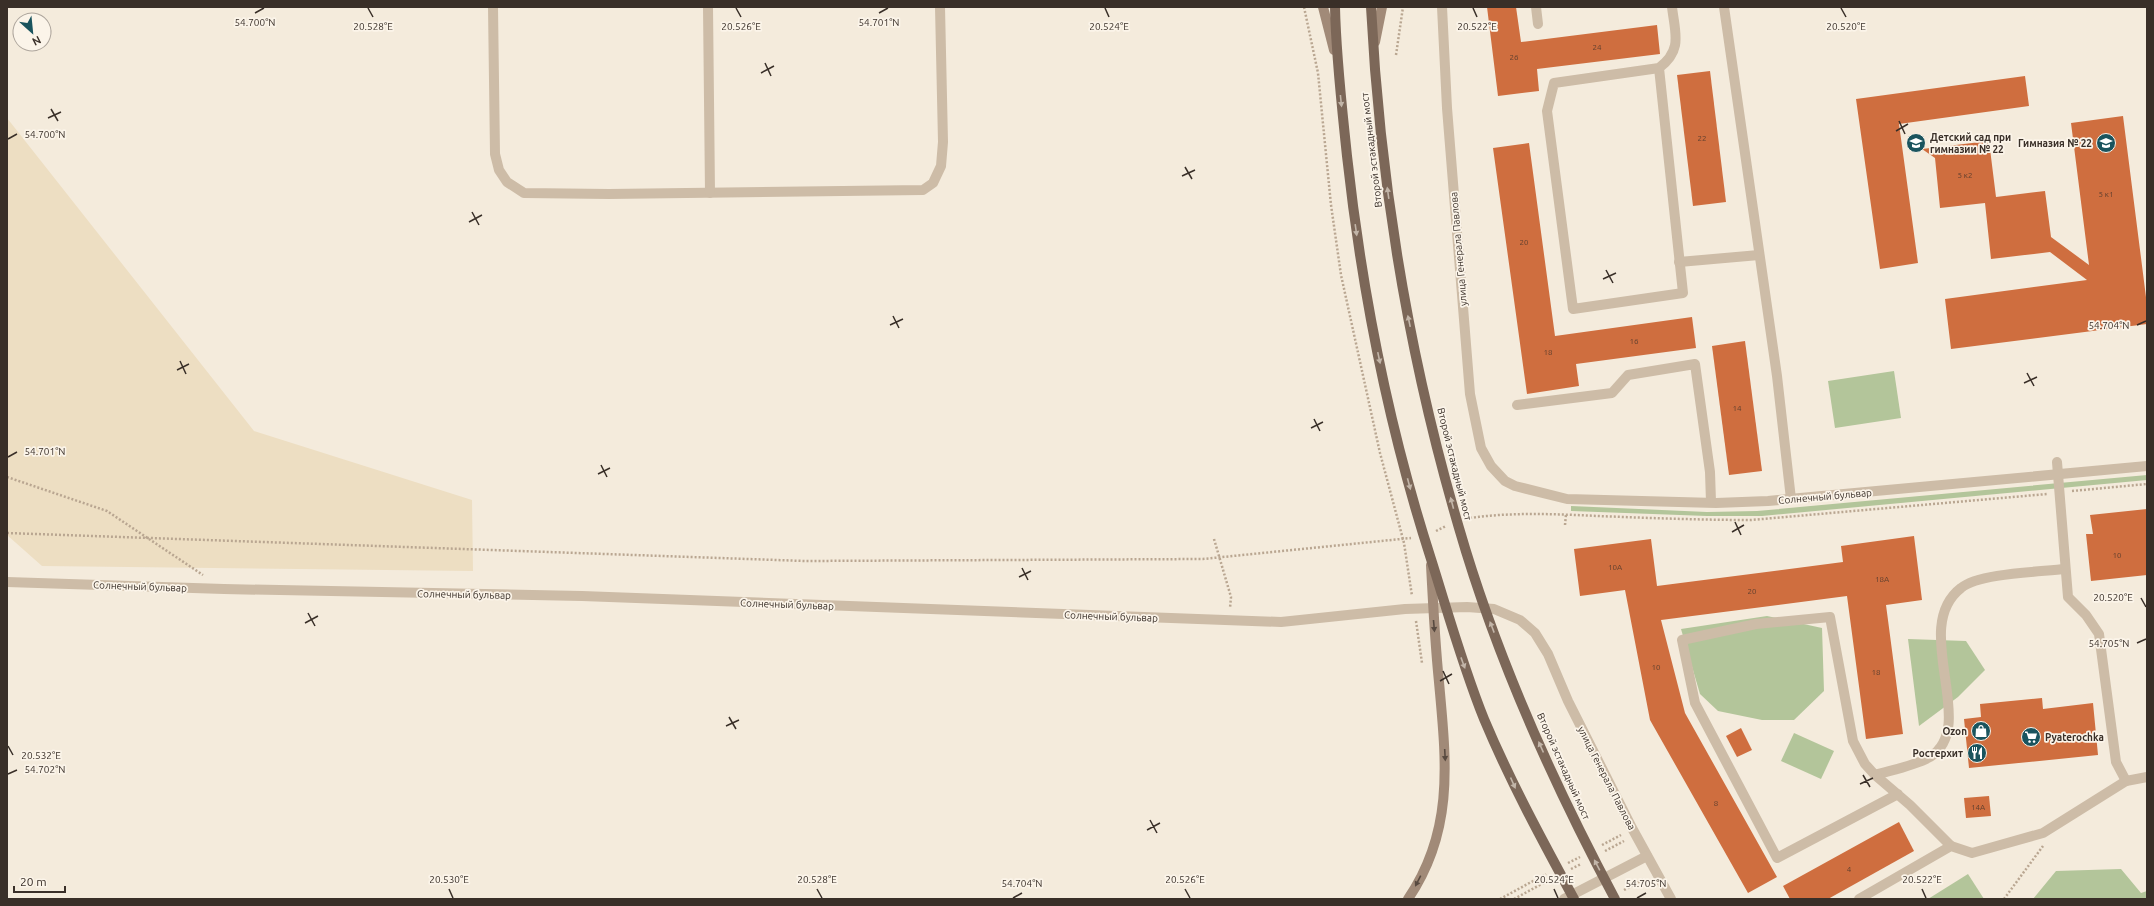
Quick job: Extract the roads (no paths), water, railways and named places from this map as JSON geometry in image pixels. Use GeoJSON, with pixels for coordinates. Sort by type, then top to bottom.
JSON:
{"type":"FeatureCollection","features":[{"type":"Feature","properties":{"kind":"main road"},"geometry":{"type":"LineString","coordinates":[[1323,7],[1338,62]]}},
{"type":"Feature","properties":{"kind":"main road"},"geometry":{"type":"LineString","coordinates":[[1335,7],[1338,62],[1352,200],[1369,309],[1397,435],[1455,640],[1484,718],[1520,798],[1574,899]]}},
{"type":"Feature","properties":{"kind":"main road","name":"Второй эстакадный мост"},"geometry":{"type":"LineString","coordinates":[[1371,7],[1381,148],[1404,296],[1439,454],[1459,528],[1484,605],[1533,729],[1577,826],[1615,899]]}},
{"type":"Feature","properties":{"kind":"main road"},"geometry":{"type":"LineString","coordinates":[[1373,50],[1382,7]]}},
{"type":"Feature","properties":{"kind":"main road"},"geometry":{"type":"LineString","coordinates":[[1408,899],[1418,883],[1432,848],[1441,819],[1445,786],[1444,742],[1433,616],[1431,559]]}},
{"type":"Feature","properties":{"kind":"street"},"geometry":{"type":"LineString","coordinates":[[494,7],[495,154],[499,170],[508,182],[524,192],[710,193],[908,192],[923,190],[933,183],[941,166],[943,142],[940,7]]}},
{"type":"Feature","properties":{"kind":"street"},"geometry":{"type":"LineString","coordinates":[[708,7],[710,193]]}},
{"type":"Feature","properties":{"kind":"street","name":"улица Генерала Павлова"},"geometry":{"type":"LineString","coordinates":[[1442,7],[1447,108],[1470,394],[1481,448],[1491,466],[1505,481]]}},
{"type":"Feature","properties":{"kind":"street"},"geometry":{"type":"LineString","coordinates":[[1536,7],[1538,24]]}},
{"type":"Feature","properties":{"kind":"street"},"geometry":{"type":"LineString","coordinates":[[1659,68],[1683,293],[1573,309],[1547,110],[1554,84],[1659,68],[1670,60],[1676,46],[1672,7]]}},
{"type":"Feature","properties":{"kind":"street"},"geometry":{"type":"LineString","coordinates":[[1724,7],[1777,376],[1791,499]]}},
{"type":"Feature","properties":{"kind":"street"},"geometry":{"type":"LineString","coordinates":[[1679,262],[1759,255]]}},
{"type":"Feature","properties":{"kind":"street"},"geometry":{"type":"LineString","coordinates":[[1517,404],[1612,393],[1628,375],[1695,364],[1710,472],[1711,502]]}},
{"type":"Feature","properties":{"kind":"street"},"geometry":{"type":"LineString","coordinates":[[2057,462],[2068,597],[2086,615],[2099,634],[2116,762],[2126,781]]}},
{"type":"Feature","properties":{"kind":"street","name":"Солнечный бульвар"},"geometry":{"type":"LineString","coordinates":[[1505,481],[1515,486],[1566,499],[1711,502],[1791,499],[2147,466]]}},
{"type":"Feature","properties":{"kind":"street"},"geometry":{"type":"LineString","coordinates":[[1875,775],[1930,756],[1942,745],[1950,727],[1940,630],[1945,607],[1961,587],[1980,579],[2065,569]]}},
{"type":"Feature","properties":{"kind":"street","name":"Солнечный бульвар"},"geometry":{"type":"LineString","coordinates":[[7,582],[224,589],[582,596],[1281,622],[1405,609],[1467,607],[1494,609],[1520,620],[1535,633],[1548,654]]}},
{"type":"Feature","properties":{"kind":"street"},"geometry":{"type":"LineString","coordinates":[[1898,794],[1777,858],[1695,703],[1682,640],[1756,624],[1830,617],[1853,741],[1865,764],[1875,775],[1898,794],[1952,846],[1972,853],[2043,833],[2126,781],[2147,777]]}},
{"type":"Feature","properties":{"kind":"street","name":"улица Генерала Павлова"},"geometry":{"type":"LineString","coordinates":[[1548,654],[1568,701],[1647,856],[1671,899]]}},
{"type":"Feature","properties":{"kind":"street"},"geometry":{"type":"LineString","coordinates":[[1859,899],[1952,846]]}},
{"type":"Feature","properties":{"kind":"street"},"geometry":{"type":"LineString","coordinates":[[1564,899],[1647,856]]}},
{"type":"Feature","properties":{"kind":"place","name":"Детский сад при гимназии № 22"},"geometry":{"type":"Point","coordinates":[1916,143]}},
{"type":"Feature","properties":{"kind":"place","name":"Гимназия № 22"},"geometry":{"type":"Point","coordinates":[2106,143]}},
{"type":"Feature","properties":{"kind":"place","name":"Ozon"},"geometry":{"type":"Point","coordinates":[1981,731]}},
{"type":"Feature","properties":{"kind":"place","name":"Pyaterochka"},"geometry":{"type":"Point","coordinates":[2031,737]}},
{"type":"Feature","properties":{"kind":"place","name":"Ростерхит"},"geometry":{"type":"Point","coordinates":[1977,753]}}]}
